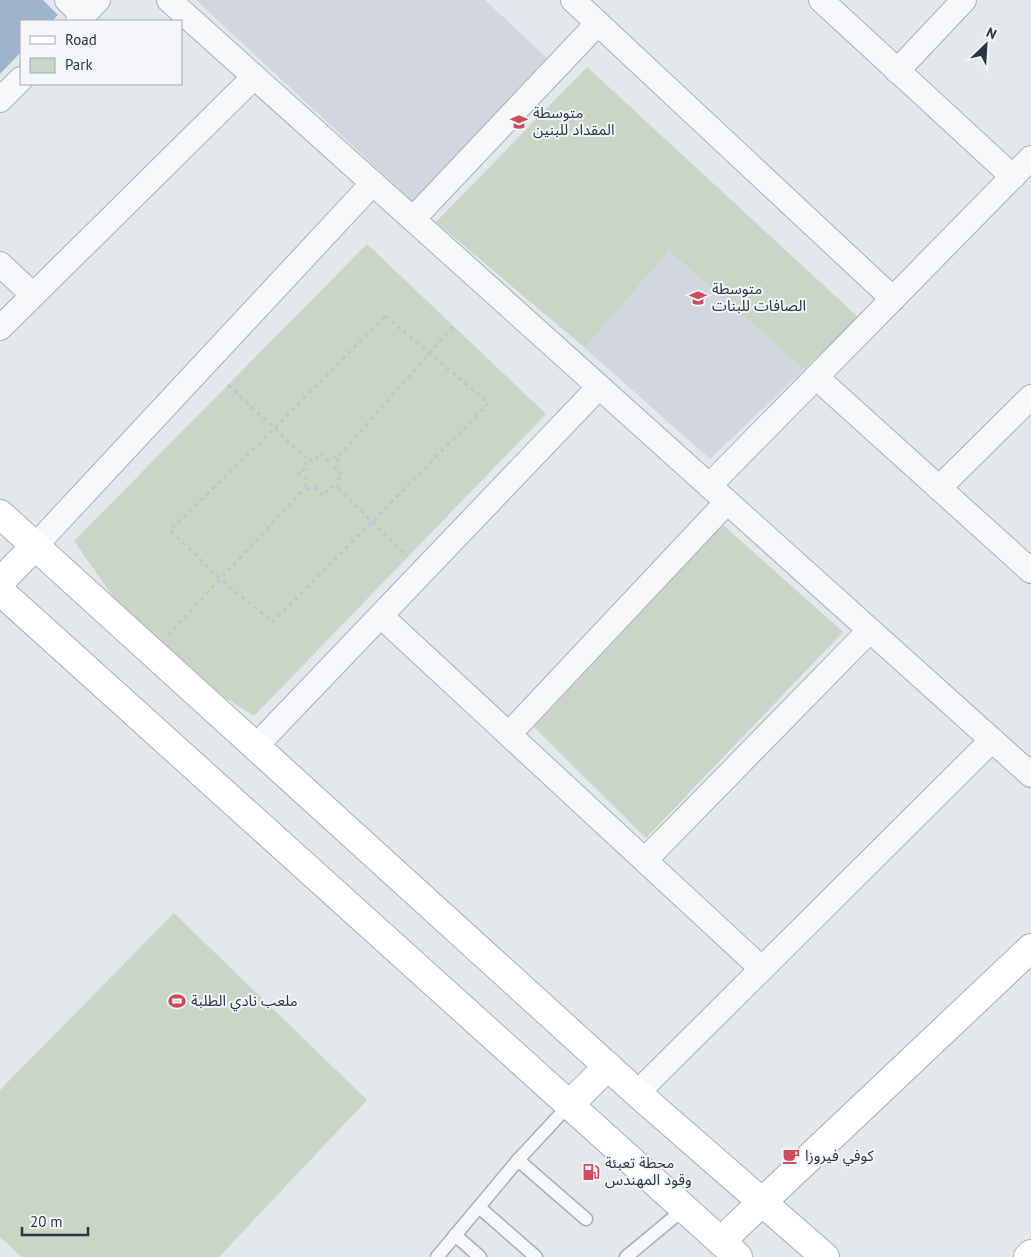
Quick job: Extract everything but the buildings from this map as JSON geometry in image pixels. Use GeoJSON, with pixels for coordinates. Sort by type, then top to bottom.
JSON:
{"type":"FeatureCollection","features":[{"type":"Feature","properties":{"kind":"main road"},"geometry":{"type":"LineString","coordinates":[[0,514],[637,1093],[825,1257]]}},
{"type":"Feature","properties":{"kind":"main road"},"geometry":{"type":"LineString","coordinates":[[0,582],[35,546]]}},
{"type":"Feature","properties":{"kind":"main road"},"geometry":{"type":"LineString","coordinates":[[0,591],[729,1249],[761,1202],[1031,948]]}},
{"type":"Feature","properties":{"kind":"main road"},"geometry":{"type":"LineString","coordinates":[[570,1104],[608,1066]]}},
{"type":"Feature","properties":{"kind":"main road"},"geometry":{"type":"LineString","coordinates":[[1028,1257],[1031,1254]]}},
{"type":"Feature","properties":{"kind":"street"},"geometry":{"type":"LineString","coordinates":[[169,0],[1031,775]]}},
{"type":"Feature","properties":{"kind":"street"},"geometry":{"type":"LineString","coordinates":[[573,0],[893,299]]}},
{"type":"Feature","properties":{"kind":"street"},"geometry":{"type":"LineString","coordinates":[[821,0],[1012,177]]}},
{"type":"Feature","properties":{"kind":"street"},"geometry":{"type":"LineString","coordinates":[[897,70],[964,0]]}},
{"type":"Feature","properties":{"kind":"street"},"geometry":{"type":"LineString","coordinates":[[412,219],[598,23]]}},
{"type":"Feature","properties":{"kind":"street"},"geometry":{"type":"LineString","coordinates":[[0,328],[254,77]]}},
{"type":"Feature","properties":{"kind":"street"},"geometry":{"type":"LineString","coordinates":[[0,100],[20,80]]}},
{"type":"Feature","properties":{"kind":"street"},"geometry":{"type":"LineString","coordinates":[[709,486],[1031,158]]}},
{"type":"Feature","properties":{"kind":"street"},"geometry":{"type":"LineString","coordinates":[[35,546],[373,183]]}},
{"type":"Feature","properties":{"kind":"street"},"geometry":{"type":"LineString","coordinates":[[0,264],[33,295]]}},
{"type":"Feature","properties":{"kind":"street"},"geometry":{"type":"LineString","coordinates":[[816,377],[1031,571]]}},
{"type":"Feature","properties":{"kind":"street"},"geometry":{"type":"LineString","coordinates":[[256,746],[600,387]]}},
{"type":"Feature","properties":{"kind":"street"},"geometry":{"type":"LineString","coordinates":[[940,488],[1031,397]]}},
{"type":"Feature","properties":{"kind":"street"},"geometry":{"type":"LineString","coordinates":[[509,734],[727,502]]}},
{"type":"Feature","properties":{"kind":"street"},"geometry":{"type":"LineString","coordinates":[[381,616],[762,969]]}},
{"type":"Feature","properties":{"kind":"street"},"geometry":{"type":"LineString","coordinates":[[644,860],[870,630]]}},
{"type":"Feature","properties":{"kind":"street"},"geometry":{"type":"LineString","coordinates":[[637,1093],[992,740]]}},
{"type":"Feature","properties":{"kind":"lane"},"geometry":{"type":"LineString","coordinates":[[437,1257],[518,1160],[570,1104]]}},
{"type":"Feature","properties":{"kind":"lane"},"geometry":{"type":"LineString","coordinates":[[518,1160],[586,1219]]}},
{"type":"Feature","properties":{"kind":"lane"},"geometry":{"type":"LineString","coordinates":[[479,1207],[536,1257]]}},
{"type":"Feature","properties":{"kind":"lane"},"geometry":{"type":"LineString","coordinates":[[626,1257],[685,1208]]}},
{"type":"Feature","properties":{"kind":"lane"},"geometry":{"type":"LineString","coordinates":[[455,1235],[480,1257]]}},
{"type":"Feature","properties":{"kind":"path"},"geometry":{"type":"LineString","coordinates":[[385,316],[489,403],[273,622],[220,579],[170,530],[274,429],[385,316]]}},
{"type":"Feature","properties":{"kind":"path"},"geometry":{"type":"LineString","coordinates":[[408,557],[338,488],[337,481],[342,475],[335,468],[339,456],[453,326]]}},
{"type":"Feature","properties":{"kind":"path"},"geometry":{"type":"LineString","coordinates":[[228,385],[304,456],[314,462],[320,453],[327,460],[339,456]]}},
{"type":"Feature","properties":{"kind":"path"},"geometry":{"type":"LineString","coordinates":[[152,652],[304,489],[307,479],[298,473],[307,467],[304,456]]}},
{"type":"Feature","properties":{"kind":"path"},"geometry":{"type":"LineString","coordinates":[[304,489],[316,488],[323,496],[329,487],[338,488]]}},
{"type":"Feature","properties":{"kind":"shaded area"},"geometry":{"type":"Polygon","coordinates":[[[196,0],[485,0],[550,61],[413,202],[196,0]]]}},
{"type":"Feature","properties":{"kind":"shaded area"},"geometry":{"type":"Polygon","coordinates":[[[669,251],[804,369],[710,459],[585,348],[669,251]]]}},
{"type":"Feature","properties":{"kind":"green space"},"geometry":{"type":"Polygon","coordinates":[[[587,67],[859,318],[804,369],[669,251],[585,348],[436,222],[587,67]]]}},
{"type":"Feature","properties":{"kind":"green space"},"geometry":{"type":"Polygon","coordinates":[[[367,244],[546,414],[254,716],[152,652],[74,541],[367,244]]]}},
{"type":"Feature","properties":{"kind":"green space"},"geometry":{"type":"Polygon","coordinates":[[[723,525],[843,632],[646,838],[534,727],[723,525]]]}},
{"type":"Feature","properties":{"kind":"green space","name":"ملعب نادي الطلبة"},"geometry":{"type":"Polygon","coordinates":[[[174,913],[367,1100],[219,1257],[22,1257],[0,1237],[0,1090],[174,913]]]}},
{"type":"Feature","properties":{"kind":"water"},"geometry":{"type":"Polygon","coordinates":[[[0,0],[43,0],[58,15],[53,20],[20,20],[20,53],[0,74],[0,0]]]}},
{"type":"Feature","properties":{"kind":"place","name":"متوسطة المقداد للبنين"},"geometry":{"type":"Point","coordinates":[519,122]}},
{"type":"Feature","properties":{"kind":"place","name":"متوسطة الصافات للبنات"},"geometry":{"type":"Point","coordinates":[698,298]}},
{"type":"Feature","properties":{"kind":"place","name":"ملعب نادي الطلبة"},"geometry":{"type":"Point","coordinates":[177,1001]}},
{"type":"Feature","properties":{"kind":"place","name":"كوفي فيروزا"},"geometry":{"type":"Point","coordinates":[791,1156]}},
{"type":"Feature","properties":{"kind":"place","name":"محطة تعبئة وقود المهندس"},"geometry":{"type":"Point","coordinates":[591,1172]}}]}
